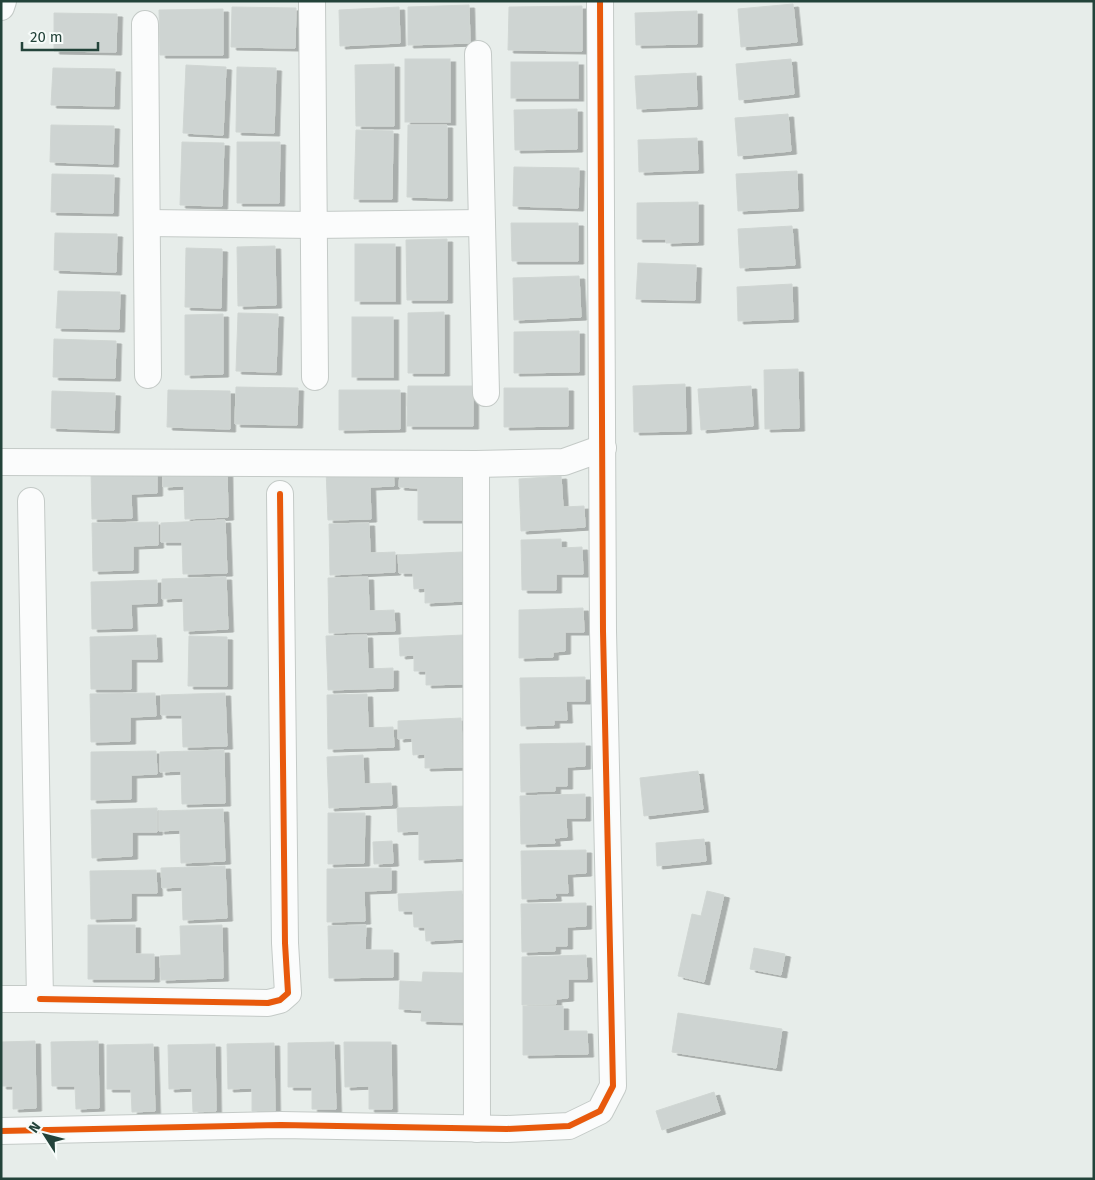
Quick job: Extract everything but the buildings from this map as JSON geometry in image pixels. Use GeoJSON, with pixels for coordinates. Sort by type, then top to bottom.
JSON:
{"type":"FeatureCollection","features":[{"type":"Feature","properties":{"kind":"street"},"geometry":{"type":"LineString","coordinates":[[1,7],[3,1]]}},
{"type":"Feature","properties":{"kind":"street"},"geometry":{"type":"LineString","coordinates":[[312,1],[315,377]]}},
{"type":"Feature","properties":{"kind":"street"},"geometry":{"type":"LineString","coordinates":[[1,1131],[282,1125],[477,1129],[569,1126],[600,1111],[613,1086],[603,631],[600,1]]}},
{"type":"Feature","properties":{"kind":"street"},"geometry":{"type":"LineString","coordinates":[[145,24],[148,376]]}},
{"type":"Feature","properties":{"kind":"street"},"geometry":{"type":"LineString","coordinates":[[478,54],[486,394]]}},
{"type":"Feature","properties":{"kind":"street"},"geometry":{"type":"LineString","coordinates":[[147,223],[313,225],[482,223]]}},
{"type":"Feature","properties":{"kind":"street"},"geometry":{"type":"LineString","coordinates":[[1,462],[476,464],[564,462],[602,448]]}},
{"type":"Feature","properties":{"kind":"street"},"geometry":{"type":"LineString","coordinates":[[476,464],[477,1129]]}},
{"type":"Feature","properties":{"kind":"street"},"geometry":{"type":"LineString","coordinates":[[1,999],[40,998],[268,1003],[280,1000],[288,993],[285,943],[280,494]]}},
{"type":"Feature","properties":{"kind":"street"},"geometry":{"type":"LineString","coordinates":[[31,501],[40,998]]}},
{"type":"Feature","properties":{"kind":"cycle path"},"geometry":{"type":"LineString","coordinates":[[1,1131],[281,1125],[507,1129],[569,1126],[600,1111],[613,1086],[603,631],[600,1]]}},
{"type":"Feature","properties":{"kind":"cycle path"},"geometry":{"type":"LineString","coordinates":[[40,999],[268,1003],[280,1000],[288,993],[285,943],[280,494]]}}]}
